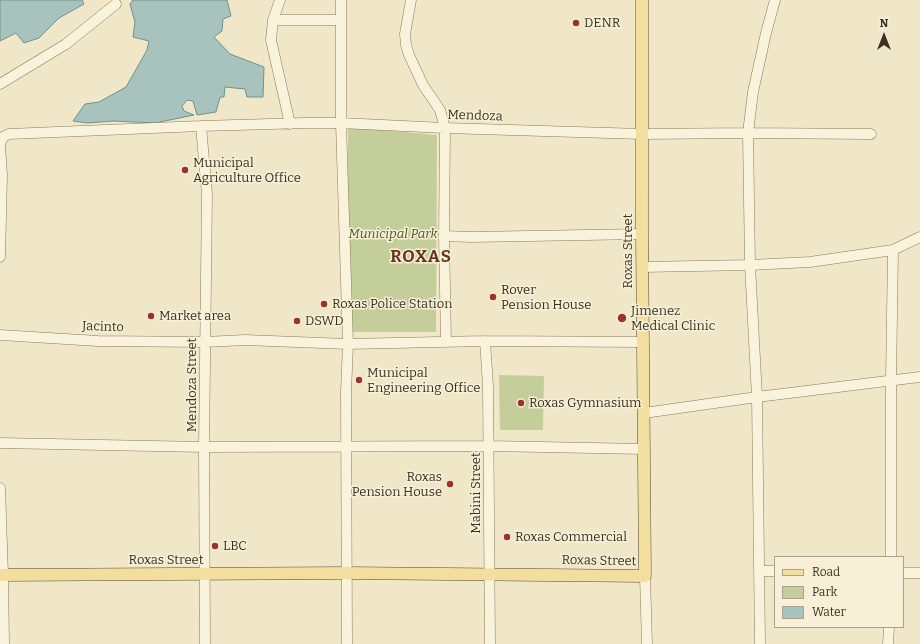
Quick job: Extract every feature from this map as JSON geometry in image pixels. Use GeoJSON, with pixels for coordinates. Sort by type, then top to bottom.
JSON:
{"type":"FeatureCollection","features":[{"type":"Feature","properties":{"kind":"main road","name":"Roxas Street"},"geometry":{"type":"LineString","coordinates":[[2,575],[347,573],[646,576],[642,267],[642,0]]}},
{"type":"Feature","properties":{"kind":"street"},"geometry":{"type":"LineString","coordinates":[[280,0],[273,20],[271,33],[272,44],[290,124]]}},
{"type":"Feature","properties":{"kind":"street"},"geometry":{"type":"LineString","coordinates":[[341,0],[342,123],[348,344],[346,392],[347,644]]}},
{"type":"Feature","properties":{"kind":"street"},"geometry":{"type":"LineString","coordinates":[[411,0],[405,34],[409,55],[424,86],[440,110],[445,128],[444,236],[446,342]]}},
{"type":"Feature","properties":{"kind":"street"},"geometry":{"type":"LineString","coordinates":[[760,644],[757,397],[750,266],[748,133],[753,92],[775,0]]}},
{"type":"Feature","properties":{"kind":"street"},"geometry":{"type":"LineString","coordinates":[[0,84],[66,44],[116,4]]}},
{"type":"Feature","properties":{"kind":"street"},"geometry":{"type":"LineString","coordinates":[[273,20],[341,20]]}},
{"type":"Feature","properties":{"kind":"street","name":"Mendoza"},"geometry":{"type":"LineString","coordinates":[[0,145],[3,137],[9,134],[201,126],[342,123],[445,128],[642,134],[871,134]]}},
{"type":"Feature","properties":{"kind":"street","name":"Mendoza Street"},"geometry":{"type":"LineString","coordinates":[[201,126],[207,194],[204,447],[205,644]]}},
{"type":"Feature","properties":{"kind":"street"},"geometry":{"type":"LineString","coordinates":[[0,145],[2,175],[0,257]]}},
{"type":"Feature","properties":{"kind":"street"},"geometry":{"type":"LineString","coordinates":[[444,236],[472,237],[642,234]]}},
{"type":"Feature","properties":{"kind":"street"},"geometry":{"type":"LineString","coordinates":[[642,267],[750,266],[810,262],[893,250],[920,237]]}},
{"type":"Feature","properties":{"kind":"street"},"geometry":{"type":"LineString","coordinates":[[891,556],[893,250]]}},
{"type":"Feature","properties":{"kind":"street","name":"Jacinto"},"geometry":{"type":"LineString","coordinates":[[0,335],[98,341],[205,342],[245,340],[348,344],[485,341],[643,342]]}},
{"type":"Feature","properties":{"kind":"street","name":"Mabini Street"},"geometry":{"type":"LineString","coordinates":[[485,341],[488,386],[489,446],[490,644]]}},
{"type":"Feature","properties":{"kind":"street"},"geometry":{"type":"LineString","coordinates":[[644,413],[757,397],[920,377]]}},
{"type":"Feature","properties":{"kind":"street"},"geometry":{"type":"LineString","coordinates":[[0,443],[204,447],[489,446],[645,449]]}},
{"type":"Feature","properties":{"kind":"street"},"geometry":{"type":"LineString","coordinates":[[0,488],[4,644]]}},
{"type":"Feature","properties":{"kind":"street"},"geometry":{"type":"LineString","coordinates":[[760,570],[774,571]]}},
{"type":"Feature","properties":{"kind":"street"},"geometry":{"type":"LineString","coordinates":[[904,573],[920,573]]}},
{"type":"Feature","properties":{"kind":"street"},"geometry":{"type":"LineString","coordinates":[[646,576],[647,644]]}},
{"type":"Feature","properties":{"kind":"street"},"geometry":{"type":"LineString","coordinates":[[888,644],[889,628]]}},
{"type":"Feature","properties":{"kind":"green space","name":"Municipal Park"},"geometry":{"type":"Polygon","coordinates":[[[348,127],[437,135],[436,332],[348,332],[348,127]]]}},
{"type":"Feature","properties":{"kind":"green space","name":"Roxas Gymnasium"},"geometry":{"type":"Polygon","coordinates":[[[499,375],[544,376],[543,430],[500,430],[499,375]]]}},
{"type":"Feature","properties":{"kind":"water"},"geometry":{"type":"Polygon","coordinates":[[[0,0],[82,0],[84,4],[59,18],[39,38],[24,43],[16,33],[0,41],[0,0]]]}},
{"type":"Feature","properties":{"kind":"water"},"geometry":{"type":"Polygon","coordinates":[[[133,0],[227,0],[231,16],[223,19],[222,31],[214,37],[230,54],[264,67],[263,97],[247,97],[245,89],[225,87],[224,97],[220,97],[216,112],[197,115],[193,101],[187,100],[182,106],[184,111],[194,115],[155,123],[114,121],[87,123],[73,121],[85,104],[99,102],[126,87],[147,50],[149,41],[133,37],[135,22],[130,4],[133,0]]]}},
{"type":"Feature","properties":{"kind":"place","name":"DENR"},"geometry":{"type":"Point","coordinates":[576,23]}},
{"type":"Feature","properties":{"kind":"place","name":"Municipal Agriculture Office"},"geometry":{"type":"Point","coordinates":[185,170]}},
{"type":"Feature","properties":{"kind":"place","name":"Rover Pension House"},"geometry":{"type":"Point","coordinates":[493,297]}},
{"type":"Feature","properties":{"kind":"place","name":"Roxas Police Station"},"geometry":{"type":"Point","coordinates":[324,304]}},
{"type":"Feature","properties":{"kind":"place","name":"Market area"},"geometry":{"type":"Point","coordinates":[151,316]}},
{"type":"Feature","properties":{"kind":"place","name":"Jimenez Medical Clinic"},"geometry":{"type":"Point","coordinates":[622,318]}},
{"type":"Feature","properties":{"kind":"place","name":"DSWD"},"geometry":{"type":"Point","coordinates":[297,321]}},
{"type":"Feature","properties":{"kind":"place","name":"Municipal Engineering Office"},"geometry":{"type":"Point","coordinates":[359,380]}},
{"type":"Feature","properties":{"kind":"place","name":"Roxas Gymnasium"},"geometry":{"type":"Point","coordinates":[521,403]}},
{"type":"Feature","properties":{"kind":"place","name":"Roxas Pension House"},"geometry":{"type":"Point","coordinates":[450,484]}},
{"type":"Feature","properties":{"kind":"place","name":"Roxas Commercial"},"geometry":{"type":"Point","coordinates":[507,537]}},
{"type":"Feature","properties":{"kind":"place","name":"LBC"},"geometry":{"type":"Point","coordinates":[215,546]}},
{"type":"Feature","properties":{"kind":"district","name":"ROXAS"},"geometry":{"type":"Point","coordinates":[421,257]}}]}
